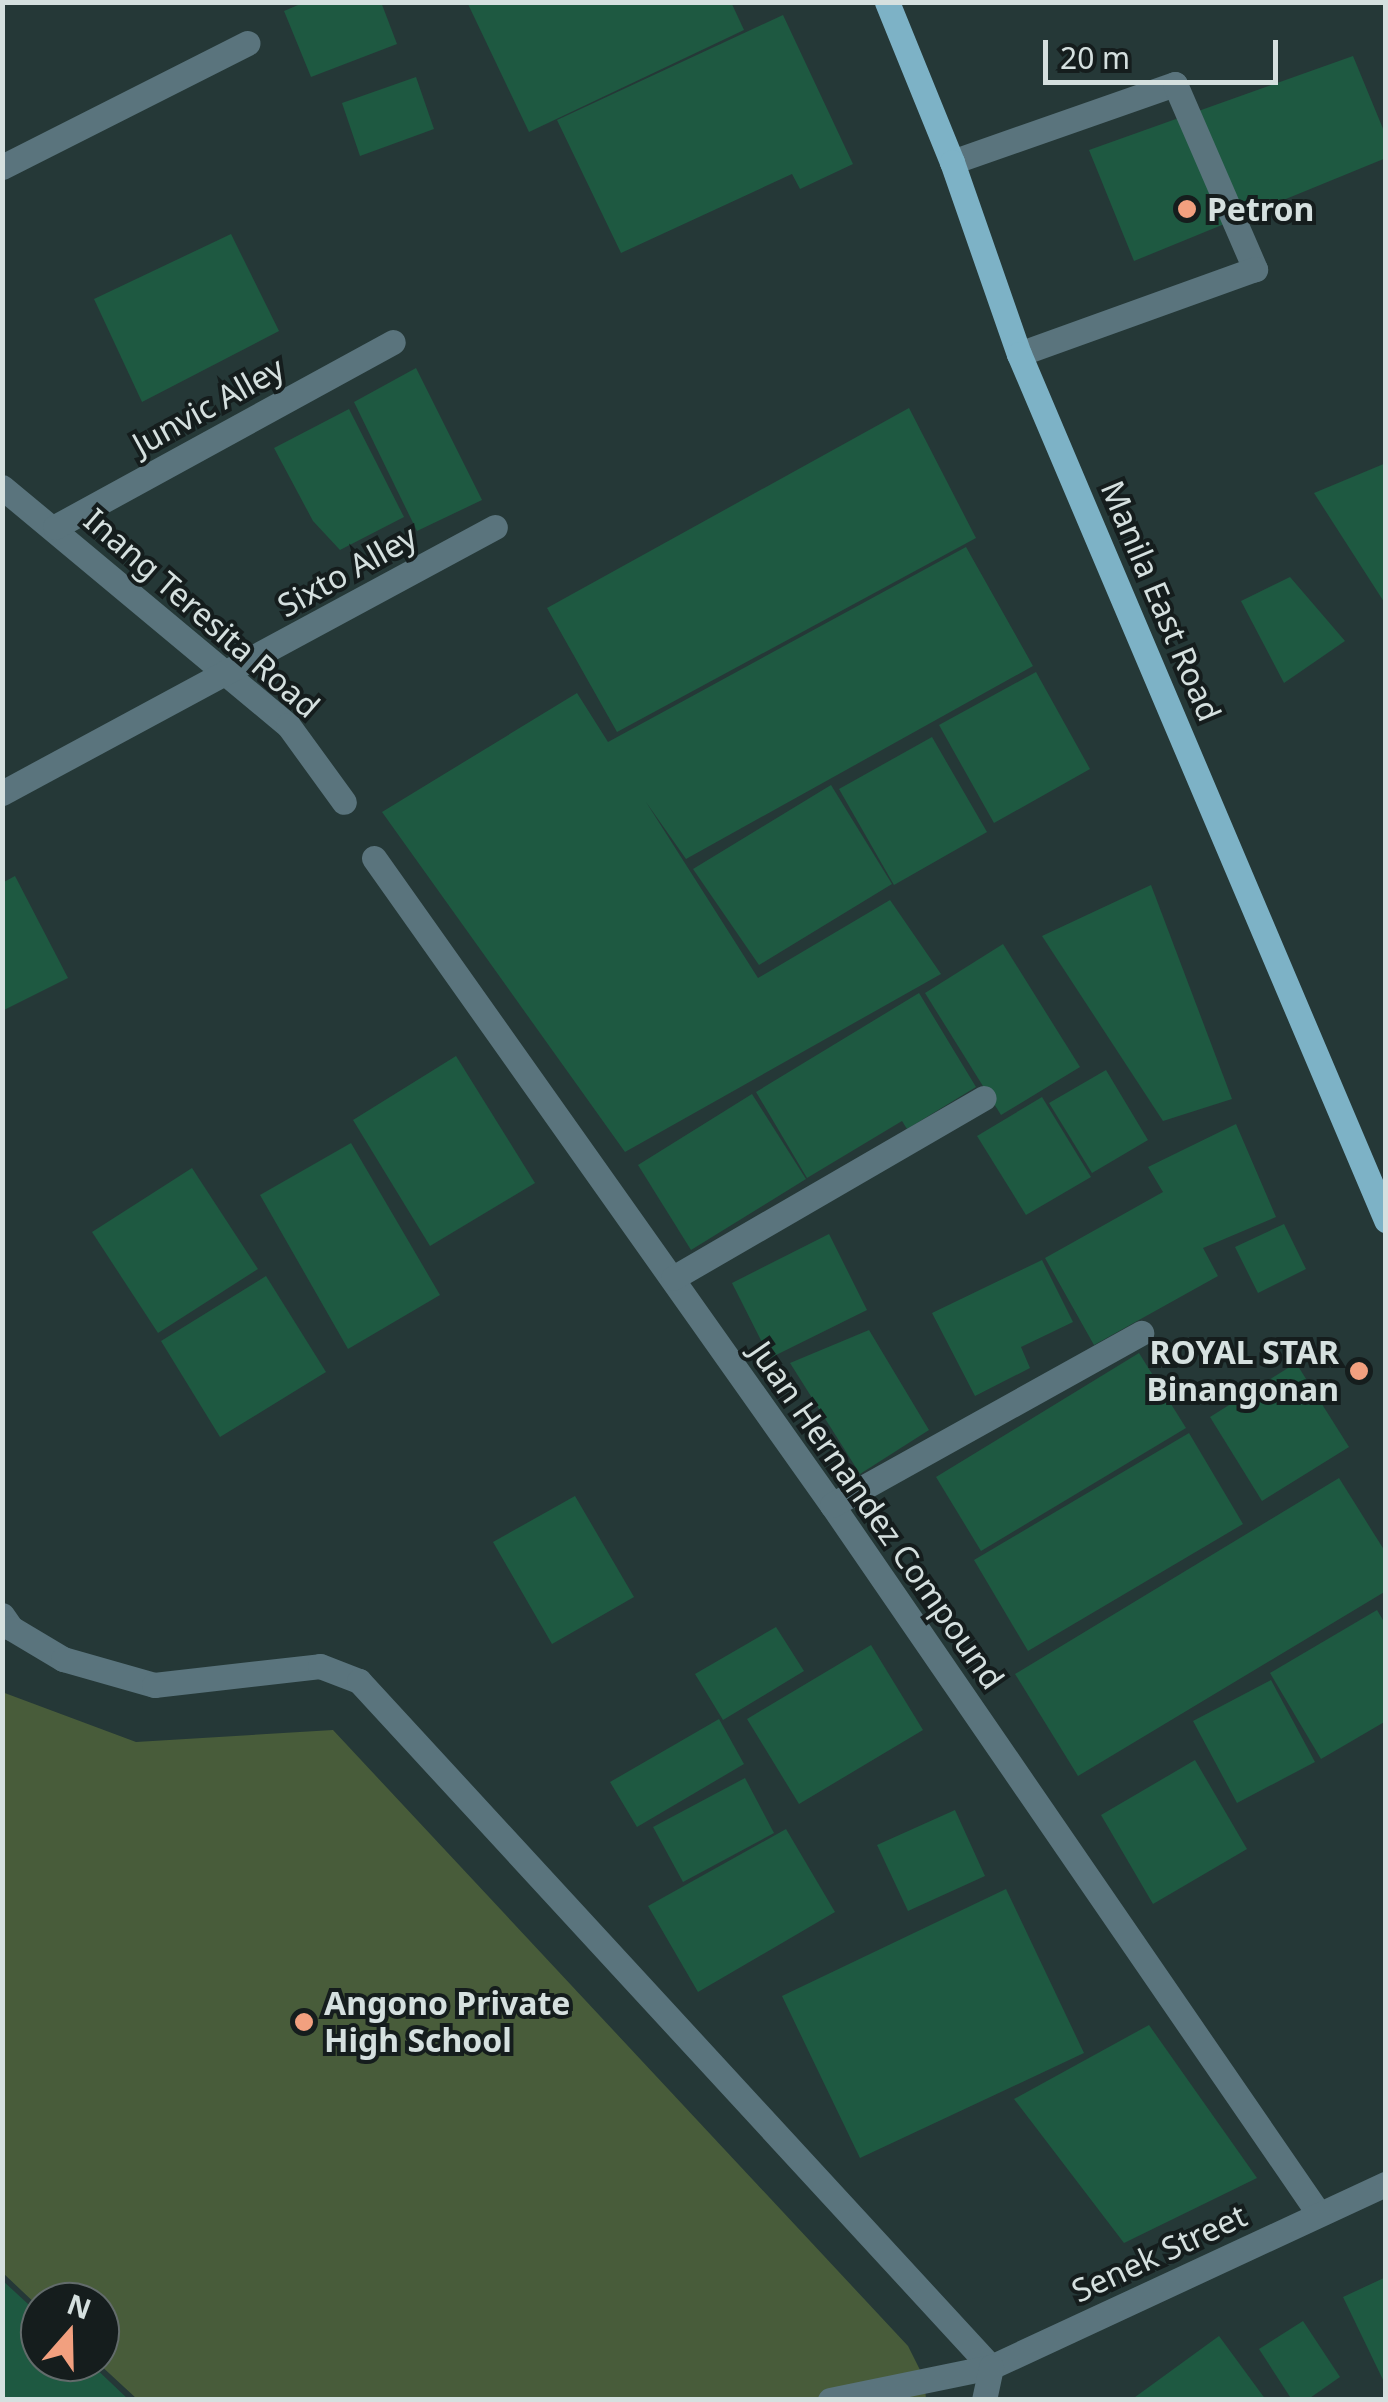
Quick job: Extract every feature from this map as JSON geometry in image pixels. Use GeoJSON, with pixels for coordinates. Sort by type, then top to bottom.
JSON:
{"type":"FeatureCollection","features":[{"type":"Feature","properties":{"kind":"main road","name":"Manila East Road"},"geometry":{"type":"LineString","coordinates":[[896,5],[1019,354],[1386,1220]]}},
{"type":"Feature","properties":{"kind":"street"},"geometry":{"type":"LineString","coordinates":[[2,167],[247,43]]}},
{"type":"Feature","properties":{"kind":"street"},"geometry":{"type":"LineString","coordinates":[[952,162],[1174,84],[1255,269],[1019,354]]}},
{"type":"Feature","properties":{"kind":"street","name":"Junvic Alley"},"geometry":{"type":"LineString","coordinates":[[55,528],[393,342]]}},
{"type":"Feature","properties":{"kind":"street","name":"Inang Teresita Road"},"geometry":{"type":"LineString","coordinates":[[2,487],[230,672],[288,725],[344,802]]}},
{"type":"Feature","properties":{"kind":"street","name":"Sixto Alley"},"geometry":{"type":"LineString","coordinates":[[2,793],[495,526]]}},
{"type":"Feature","properties":{"kind":"street","name":"Juan Hernandez Compound"},"geometry":{"type":"LineString","coordinates":[[374,858],[832,1505],[1319,2214]]}},
{"type":"Feature","properties":{"kind":"street"},"geometry":{"type":"LineString","coordinates":[[673,1278],[984,1098]]}},
{"type":"Feature","properties":{"kind":"street"},"geometry":{"type":"LineString","coordinates":[[832,1505],[1141,1333]]}},
{"type":"Feature","properties":{"kind":"street"},"geometry":{"type":"LineString","coordinates":[[2,1615],[11,1628],[63,1659],[154,1685],[320,1666],[359,1681],[992,2367],[984,2400]]}},
{"type":"Feature","properties":{"kind":"street","name":"Senek Street"},"geometry":{"type":"LineString","coordinates":[[830,2400],[992,2367],[1386,2184]]}},
{"type":"Feature","properties":{"kind":"green space","name":"Angono Private High School"},"geometry":{"type":"Polygon","coordinates":[[[2,1692],[136,1742],[333,1730],[908,2346],[924,2378],[926,2399],[137,2399],[119,2382],[120,2282],[20,2282],[20,2289],[3,2273],[2,1692]]]}},
{"type":"Feature","properties":{"kind":"building"},"geometry":{"type":"Polygon","coordinates":[[[305,2],[381,2],[397,44],[311,77],[284,11],[305,2]]]}},
{"type":"Feature","properties":{"kind":"building"},"geometry":{"type":"Polygon","coordinates":[[[467,2],[731,2],[744,30],[529,132],[467,2]]]}},
{"type":"Feature","properties":{"kind":"building"},"geometry":{"type":"Polygon","coordinates":[[[783,15],[853,164],[800,189],[792,174],[621,253],[557,120],[783,15]]]}},
{"type":"Feature","properties":{"kind":"building","name":"Petron"},"geometry":{"type":"Polygon","coordinates":[[[1353,56],[1386,136],[1386,158],[1134,261],[1089,150],[1353,56]]]}},
{"type":"Feature","properties":{"kind":"building"},"geometry":{"type":"Polygon","coordinates":[[[416,77],[434,129],[360,156],[342,103],[416,77]]]}},
{"type":"Feature","properties":{"kind":"building"},"geometry":{"type":"Polygon","coordinates":[[[231,234],[279,331],[142,402],[94,299],[231,234]]]}},
{"type":"Feature","properties":{"kind":"building"},"geometry":{"type":"Polygon","coordinates":[[[416,368],[482,500],[417,531],[354,402],[416,368]]]}},
{"type":"Feature","properties":{"kind":"building"},"geometry":{"type":"Polygon","coordinates":[[[909,408],[976,538],[617,732],[547,608],[909,408]]]}},
{"type":"Feature","properties":{"kind":"building"},"geometry":{"type":"Polygon","coordinates":[[[349,409],[404,517],[340,550],[313,521],[274,448],[349,409]]]}},
{"type":"Feature","properties":{"kind":"building"},"geometry":{"type":"Polygon","coordinates":[[[1386,463],[1386,605],[1314,493],[1386,463]]]}},
{"type":"Feature","properties":{"kind":"building"},"geometry":{"type":"Polygon","coordinates":[[[966,547],[1033,666],[686,859],[646,802],[758,978],[890,900],[941,974],[625,1152],[382,812],[577,693],[608,742],[966,547]]]}},
{"type":"Feature","properties":{"kind":"building"},"geometry":{"type":"Polygon","coordinates":[[[1290,577],[1345,641],[1284,683],[1241,601],[1290,577]]]}},
{"type":"Feature","properties":{"kind":"building"},"geometry":{"type":"Polygon","coordinates":[[[1036,672],[1090,769],[994,823],[939,725],[1036,672]]]}},
{"type":"Feature","properties":{"kind":"building"},"geometry":{"type":"Polygon","coordinates":[[[932,737],[987,832],[894,885],[839,789],[932,737]]]}},
{"type":"Feature","properties":{"kind":"building"},"geometry":{"type":"Polygon","coordinates":[[[831,785],[892,884],[759,965],[693,869],[831,785]]]}},
{"type":"Feature","properties":{"kind":"building"},"geometry":{"type":"Polygon","coordinates":[[[15,876],[68,978],[2,1011],[2,883],[15,876]]]}},
{"type":"Feature","properties":{"kind":"building"},"geometry":{"type":"Polygon","coordinates":[[[1151,885],[1232,1099],[1163,1121],[1042,936],[1151,885]]]}},
{"type":"Feature","properties":{"kind":"building"},"geometry":{"type":"Polygon","coordinates":[[[1003,944],[1080,1067],[1001,1115],[925,993],[1003,944]]]}},
{"type":"Feature","properties":{"kind":"building"},"geometry":{"type":"Polygon","coordinates":[[[919,993],[976,1087],[907,1129],[902,1121],[807,1178],[756,1092],[919,993]]]}},
{"type":"Feature","properties":{"kind":"building"},"geometry":{"type":"Polygon","coordinates":[[[456,1056],[535,1183],[430,1246],[353,1120],[456,1056]]]}},
{"type":"Feature","properties":{"kind":"building"},"geometry":{"type":"Polygon","coordinates":[[[1106,1070],[1148,1140],[1092,1173],[1049,1103],[1106,1070]]]}},
{"type":"Feature","properties":{"kind":"building"},"geometry":{"type":"Polygon","coordinates":[[[752,1094],[806,1179],[691,1250],[638,1165],[752,1094]]]}},
{"type":"Feature","properties":{"kind":"building"},"geometry":{"type":"Polygon","coordinates":[[[1042,1097],[1091,1177],[1026,1215],[977,1136],[1042,1097]]]}},
{"type":"Feature","properties":{"kind":"building"},"geometry":{"type":"Polygon","coordinates":[[[1236,1124],[1276,1217],[1203,1248],[1218,1276],[1094,1345],[1045,1258],[1163,1192],[1148,1167],[1236,1124]]]}},
{"type":"Feature","properties":{"kind":"building"},"geometry":{"type":"Polygon","coordinates":[[[351,1143],[440,1295],[348,1349],[260,1195],[351,1143]]]}},
{"type":"Feature","properties":{"kind":"building"},"geometry":{"type":"Polygon","coordinates":[[[192,1168],[258,1269],[158,1333],[92,1232],[192,1168]]]}},
{"type":"Feature","properties":{"kind":"building"},"geometry":{"type":"Polygon","coordinates":[[[1284,1224],[1306,1269],[1258,1293],[1235,1247],[1284,1224]]]}},
{"type":"Feature","properties":{"kind":"building"},"geometry":{"type":"Polygon","coordinates":[[[829,1234],[867,1310],[770,1358],[732,1283],[829,1234]]]}},
{"type":"Feature","properties":{"kind":"building"},"geometry":{"type":"Polygon","coordinates":[[[1042,1260],[1073,1322],[1021,1347],[1030,1368],[975,1396],[932,1313],[1042,1260]]]}},
{"type":"Feature","properties":{"kind":"building"},"geometry":{"type":"Polygon","coordinates":[[[266,1276],[326,1372],[220,1437],[161,1341],[266,1276]]]}},
{"type":"Feature","properties":{"kind":"building"},"geometry":{"type":"Polygon","coordinates":[[[869,1330],[929,1430],[860,1474],[790,1363],[869,1330]]]}},
{"type":"Feature","properties":{"kind":"building"},"geometry":{"type":"Polygon","coordinates":[[[1139,1353],[1186,1428],[981,1551],[936,1477],[1139,1353]]]}},
{"type":"Feature","properties":{"kind":"building"},"geometry":{"type":"Polygon","coordinates":[[[1296,1363],[1349,1447],[1262,1501],[1210,1417],[1296,1363]]]}},
{"type":"Feature","properties":{"kind":"building"},"geometry":{"type":"Polygon","coordinates":[[[1189,1433],[1243,1524],[1028,1651],[974,1560],[1189,1433]]]}},
{"type":"Feature","properties":{"kind":"building"},"geometry":{"type":"Polygon","coordinates":[[[1339,1478],[1386,1553],[1386,1591],[1078,1776],[1015,1674],[1339,1478]]]}},
{"type":"Feature","properties":{"kind":"building"},"geometry":{"type":"Polygon","coordinates":[[[575,1496],[634,1597],[552,1644],[493,1542],[575,1496]]]}},
{"type":"Feature","properties":{"kind":"building"},"geometry":{"type":"Polygon","coordinates":[[[1377,1610],[1386,1625],[1386,1721],[1321,1759],[1270,1673],[1377,1610]]]}},
{"type":"Feature","properties":{"kind":"building"},"geometry":{"type":"Polygon","coordinates":[[[776,1627],[804,1671],[723,1720],[695,1674],[776,1627]]]}},
{"type":"Feature","properties":{"kind":"building"},"geometry":{"type":"Polygon","coordinates":[[[871,1645],[923,1730],[799,1804],[747,1719],[871,1645]]]}},
{"type":"Feature","properties":{"kind":"building"},"geometry":{"type":"Polygon","coordinates":[[[1271,1680],[1315,1762],[1237,1803],[1193,1721],[1271,1680]]]}},
{"type":"Feature","properties":{"kind":"building"},"geometry":{"type":"Polygon","coordinates":[[[719,1719],[744,1764],[637,1827],[610,1782],[719,1719]]]}},
{"type":"Feature","properties":{"kind":"building"},"geometry":{"type":"Polygon","coordinates":[[[1195,1760],[1247,1849],[1153,1904],[1101,1815],[1195,1760]]]}},
{"type":"Feature","properties":{"kind":"building"},"geometry":{"type":"Polygon","coordinates":[[[745,1778],[774,1833],[683,1882],[653,1827],[745,1778]]]}},
{"type":"Feature","properties":{"kind":"building"},"geometry":{"type":"Polygon","coordinates":[[[955,1810],[985,1876],[908,1911],[877,1845],[955,1810]]]}},
{"type":"Feature","properties":{"kind":"building"},"geometry":{"type":"Polygon","coordinates":[[[786,1829],[835,1912],[698,1992],[648,1906],[786,1829]]]}},
{"type":"Feature","properties":{"kind":"building"},"geometry":{"type":"Polygon","coordinates":[[[1006,1889],[1084,2053],[860,2158],[782,1996],[1006,1889]]]}},
{"type":"Feature","properties":{"kind":"building"},"geometry":{"type":"Polygon","coordinates":[[[1149,2025],[1257,2178],[1124,2243],[1014,2099],[1149,2025]]]}},
{"type":"Feature","properties":{"kind":"building"},"geometry":{"type":"Polygon","coordinates":[[[1386,2277],[1386,2386],[1343,2297],[1386,2277]]]}},
{"type":"Feature","properties":{"kind":"building"},"geometry":{"type":"Polygon","coordinates":[[[2,2280],[20,2297],[20,2382],[110,2382],[129,2400],[2,2400],[2,2280]]]}},
{"type":"Feature","properties":{"kind":"building"},"geometry":{"type":"Polygon","coordinates":[[[1303,2321],[1340,2377],[1307,2400],[1292,2400],[1259,2349],[1303,2321]]]}},
{"type":"Feature","properties":{"kind":"building"},"geometry":{"type":"Polygon","coordinates":[[[1219,2336],[1266,2400],[1131,2400],[1219,2336]]]}},
{"type":"Feature","properties":{"kind":"place","name":"Petron"},"geometry":{"type":"Point","coordinates":[1187,209]}},
{"type":"Feature","properties":{"kind":"place","name":"ROYAL STAR Binangonan"},"geometry":{"type":"Point","coordinates":[1359,1371]}},
{"type":"Feature","properties":{"kind":"place","name":"Angono Private High School"},"geometry":{"type":"Point","coordinates":[304,2022]}}]}
